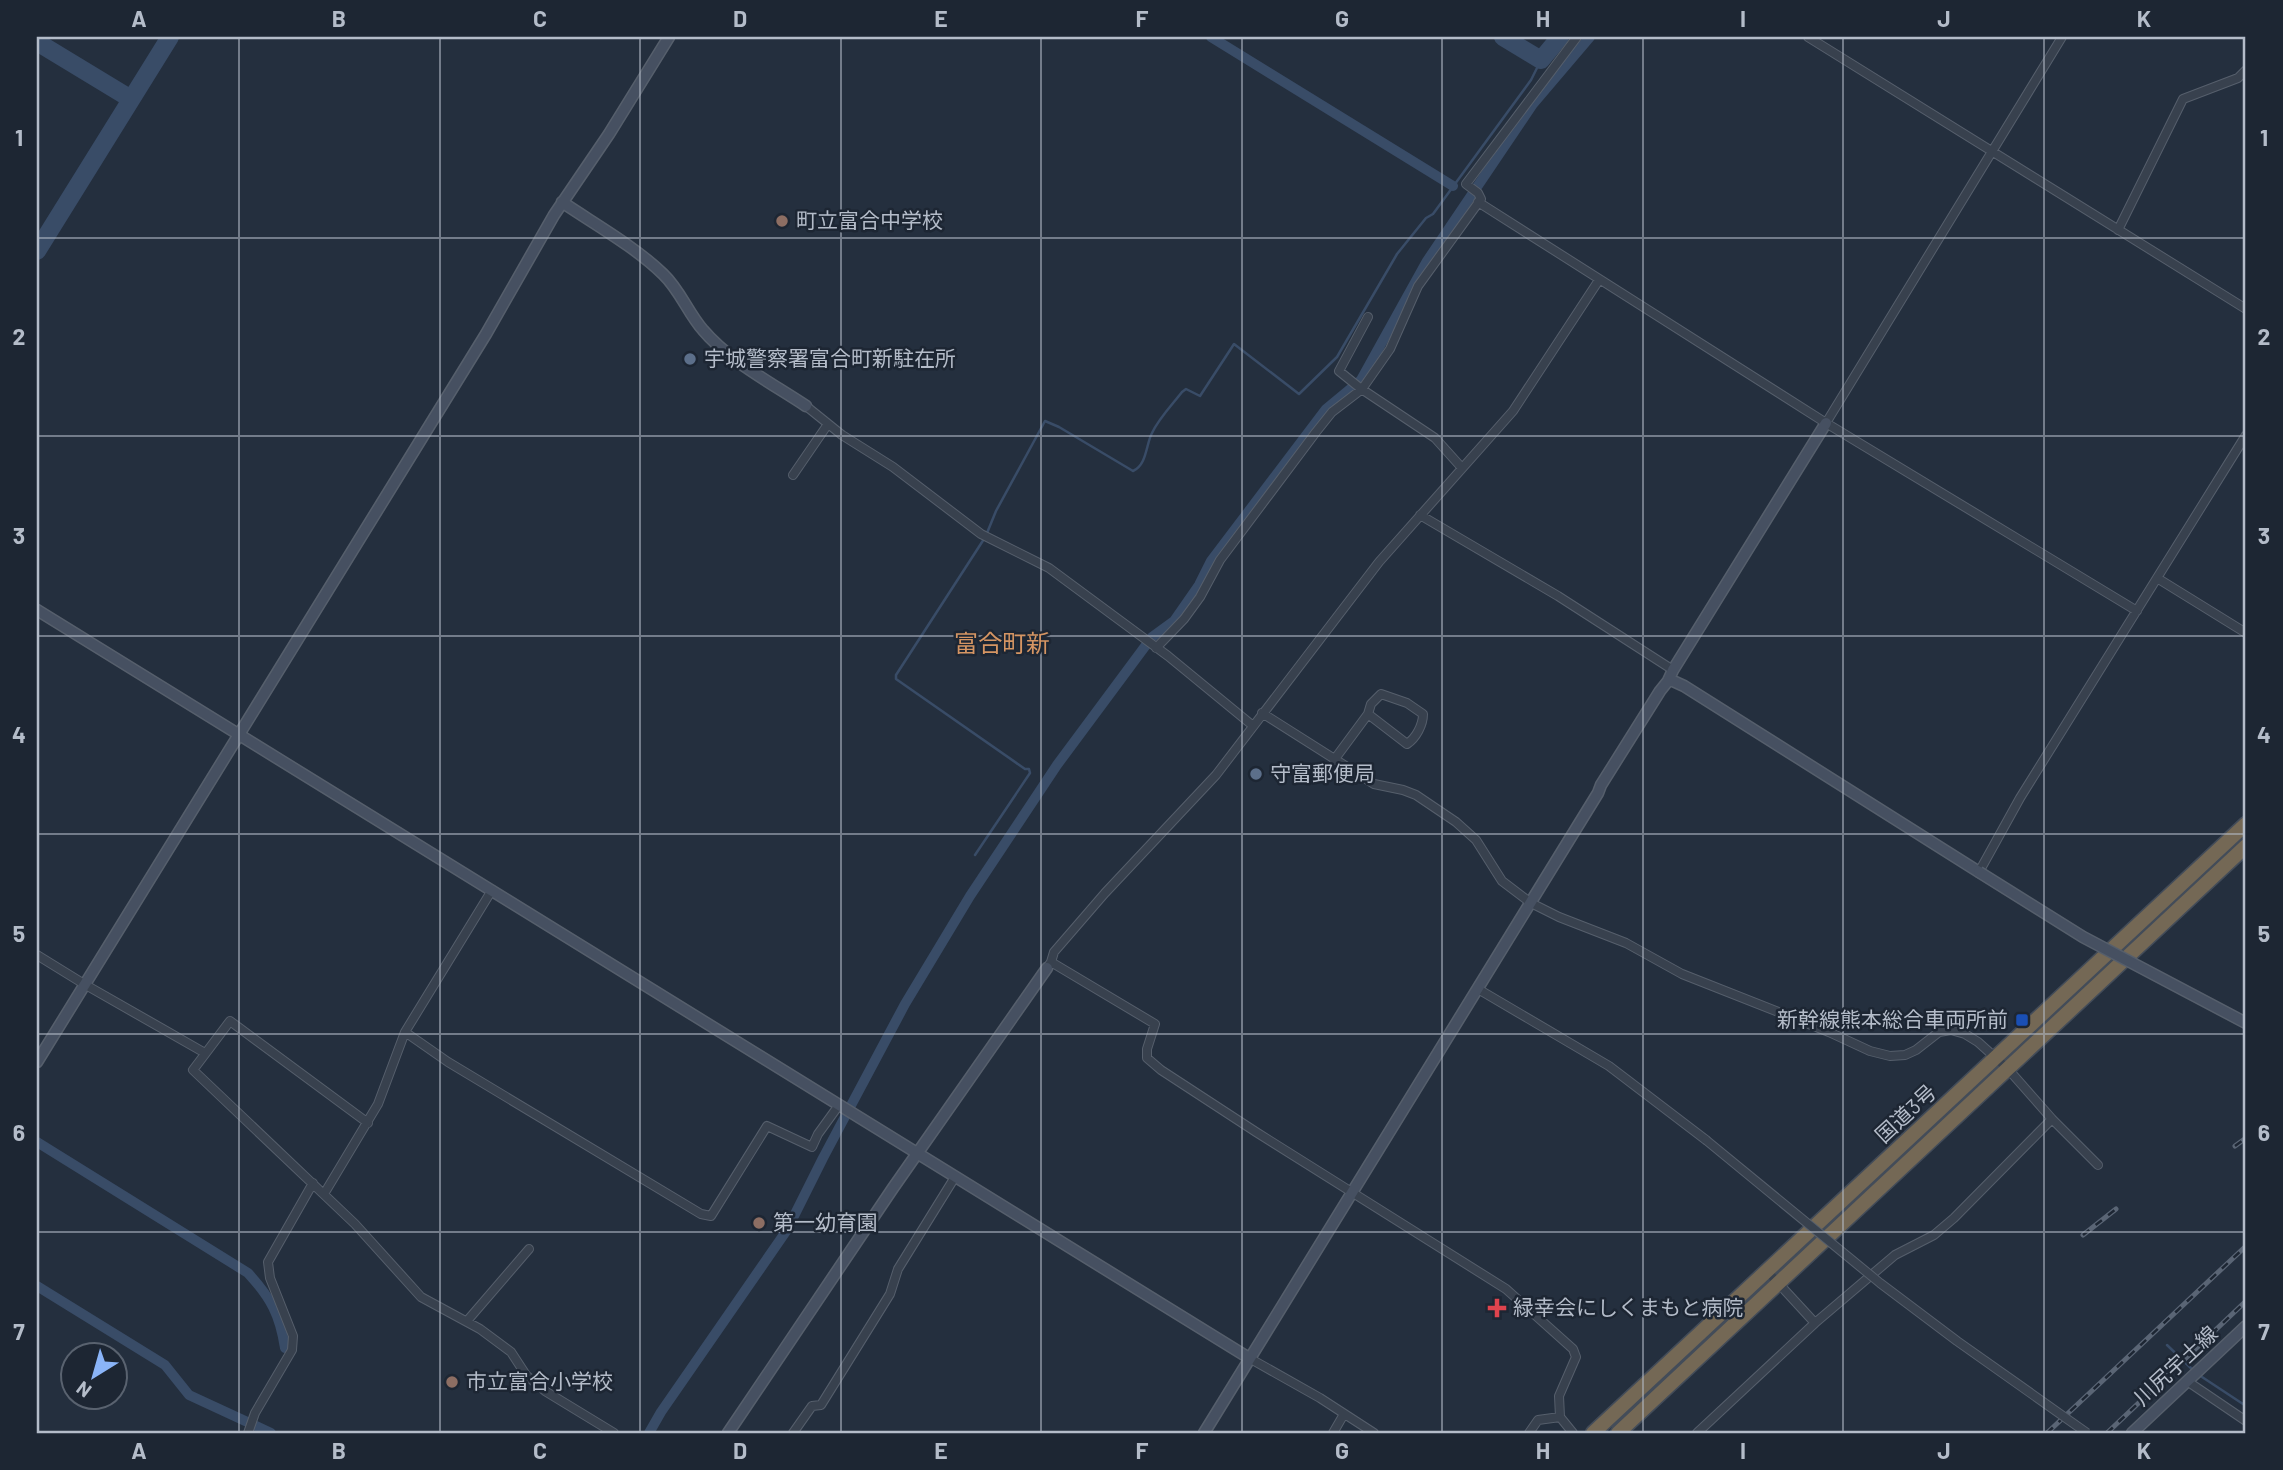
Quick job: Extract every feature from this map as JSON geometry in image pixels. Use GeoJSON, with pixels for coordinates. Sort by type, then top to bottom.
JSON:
{"type":"FeatureCollection","features":[{"type":"Feature","properties":{"kind":"highway","name":"国道3号"},"geometry":{"type":"LineString","coordinates":[[1618,1433],[1779,1283],[2246,824]]}},
{"type":"Feature","properties":{"kind":"highway","name":"国道3号"},"geometry":{"type":"LineString","coordinates":[[1593,1433],[1768,1272],[2246,846]]}},
{"type":"Feature","properties":{"kind":"street"},"geometry":{"type":"LineString","coordinates":[[37,1062],[486,334],[562,202],[609,134],[669,37]]}},
{"type":"Feature","properties":{"kind":"street"},"geometry":{"type":"LineString","coordinates":[[1577,37],[1466,184],[1476,195],[1599,280],[1826,423],[2137,611]]}},
{"type":"Feature","properties":{"kind":"street"},"geometry":{"type":"LineString","coordinates":[[1808,37],[2246,309]]}},
{"type":"Feature","properties":{"kind":"street"},"geometry":{"type":"LineString","coordinates":[[1204,1433],[2062,37]]}},
{"type":"Feature","properties":{"kind":"street"},"geometry":{"type":"LineString","coordinates":[[2118,230],[2183,99],[2238,78],[2246,70]]}},
{"type":"Feature","properties":{"kind":"street"},"geometry":{"type":"LineString","coordinates":[[1150,644],[1184,619],[1200,597],[1220,560],[1316,432],[1332,412],[1361,389],[1390,349],[1418,286],[1476,195]]}},
{"type":"Feature","properties":{"kind":"street"},"geometry":{"type":"LineString","coordinates":[[562,202],[662,273],[676,289],[702,330],[718,345],[806,406],[842,435],[893,467],[981,534],[1049,568],[1168,656],[1252,725]]}},
{"type":"Feature","properties":{"kind":"street"},"geometry":{"type":"LineString","coordinates":[[728,1433],[1049,965],[1054,952],[1105,892],[1216,775],[1379,562],[1513,411],[1599,280]]}},
{"type":"Feature","properties":{"kind":"street"},"geometry":{"type":"LineString","coordinates":[[1368,317],[1339,371],[1361,389],[1435,438],[1462,468]]}},
{"type":"Feature","properties":{"kind":"street"},"geometry":{"type":"LineString","coordinates":[[793,475],[828,424]]}},
{"type":"Feature","properties":{"kind":"street"},"geometry":{"type":"LineString","coordinates":[[1979,872],[2020,798],[2246,435]]}},
{"type":"Feature","properties":{"kind":"street"},"geometry":{"type":"LineString","coordinates":[[1419,514],[1558,596],[1673,670]]}},
{"type":"Feature","properties":{"kind":"street"},"geometry":{"type":"LineString","coordinates":[[2157,578],[2246,633]]}},
{"type":"Feature","properties":{"kind":"street"},"geometry":{"type":"LineString","coordinates":[[37,610],[1374,1433]]}},
{"type":"Feature","properties":{"kind":"street"},"geometry":{"type":"LineString","coordinates":[[1668,681],[1684,686],[2083,937],[2246,1023]]}},
{"type":"Feature","properties":{"kind":"street"},"geometry":{"type":"LineString","coordinates":[[1334,760],[1368,714],[1371,704],[1381,694],[1415,708],[1423,715],[1423,719],[1416,734],[1406,744],[1368,714]]}},
{"type":"Feature","properties":{"kind":"street"},"geometry":{"type":"LineString","coordinates":[[1262,713],[1374,784],[1416,795],[1457,822],[1476,840],[1502,881],[1531,903],[1626,943],[1682,974],[1870,1051],[1890,1056],[1905,1055],[1916,1050],[1939,1032],[1951,1030],[1965,1034],[2002,1064],[2098,1165]]}},
{"type":"Feature","properties":{"kind":"street"},"geometry":{"type":"LineString","coordinates":[[324,1194],[378,1104],[405,1032],[492,890]]}},
{"type":"Feature","properties":{"kind":"street"},"geometry":{"type":"LineString","coordinates":[[37,955],[205,1053]]}},
{"type":"Feature","properties":{"kind":"street"},"geometry":{"type":"LineString","coordinates":[[1049,965],[1155,1024],[1147,1058],[1161,1070],[1506,1289],[1573,1349],[1576,1357],[1559,1396],[1560,1417],[1573,1433]]}},
{"type":"Feature","properties":{"kind":"street"},"geometry":{"type":"LineString","coordinates":[[1473,997],[1609,1066],[1706,1140],[1880,1283],[2087,1433]]}},
{"type":"Feature","properties":{"kind":"street"},"geometry":{"type":"LineString","coordinates":[[368,1123],[230,1021],[194,1070],[355,1224],[421,1297],[467,1321],[510,1352],[526,1375],[545,1391],[614,1433]]}},
{"type":"Feature","properties":{"kind":"street"},"geometry":{"type":"LineString","coordinates":[[405,1032],[448,1062],[701,1214],[711,1216],[767,1126],[812,1147],[818,1134],[840,1105]]}},
{"type":"Feature","properties":{"kind":"street"},"geometry":{"type":"LineString","coordinates":[[1697,1433],[1815,1323],[1895,1255],[1934,1235],[1954,1218],[2052,1119]]}},
{"type":"Feature","properties":{"kind":"street"},"geometry":{"type":"LineString","coordinates":[[793,1433],[812,1406],[821,1405],[890,1294],[898,1269],[955,1177]]}},
{"type":"Feature","properties":{"kind":"street"},"geometry":{"type":"LineString","coordinates":[[249,1431],[292,1350],[293,1336],[270,1278],[268,1262],[313,1183]]}},
{"type":"Feature","properties":{"kind":"street"},"geometry":{"type":"LineString","coordinates":[[467,1321],[529,1249]]}},
{"type":"Feature","properties":{"kind":"street"},"geometry":{"type":"LineString","coordinates":[[1768,1272],[1815,1323]]}},
{"type":"Feature","properties":{"kind":"street","name":"川尻宇土線"},"geometry":{"type":"LineString","coordinates":[[2132,1433],[2246,1326]]}},
{"type":"Feature","properties":{"kind":"street"},"geometry":{"type":"LineString","coordinates":[[2187,1381],[2246,1421]]}},
{"type":"Feature","properties":{"kind":"street"},"geometry":{"type":"LineString","coordinates":[[1332,1433],[1344,1414]]}},
{"type":"Feature","properties":{"kind":"street"},"geometry":{"type":"LineString","coordinates":[[1529,1433],[1538,1420],[1560,1417]]}},
{"type":"Feature","properties":{"kind":"waterway"},"geometry":{"type":"LineString","coordinates":[[37,251],[170,37]]}},
{"type":"Feature","properties":{"kind":"waterway"},"geometry":{"type":"LineString","coordinates":[[1211,37],[1453,186]]}},
{"type":"Feature","properties":{"kind":"waterway"},"geometry":{"type":"LineString","coordinates":[[1503,37],[1541,60],[1560,37]]}},
{"type":"Feature","properties":{"kind":"waterway"},"geometry":{"type":"LineString","coordinates":[[649,1433],[787,1230],[905,1004],[970,896],[1057,765],[1152,637],[1174,621],[1199,585],[1211,561],[1326,409],[1361,380],[1427,261],[1533,104],[1590,37]]}},
{"type":"Feature","properties":{"kind":"waterway"},"geometry":{"type":"LineString","coordinates":[[37,42],[131,99]]}},
{"type":"Feature","properties":{"kind":"waterway"},"geometry":{"type":"LineString","coordinates":[[987,533],[996,511],[1045,421],[1133,471],[1141,464],[1158,422],[1186,389],[1200,396],[1234,344],[1299,394],[1337,357],[1397,254],[1426,218],[1433,214],[1531,80],[1541,60]]}},
{"type":"Feature","properties":{"kind":"waterway"},"geometry":{"type":"LineString","coordinates":[[975,855],[1030,773],[1029,769],[1025,769],[896,679],[896,675],[984,539]]}},
{"type":"Feature","properties":{"kind":"waterway"},"geometry":{"type":"LineString","coordinates":[[37,1142],[248,1273],[273,1308],[285,1348]]}},
{"type":"Feature","properties":{"kind":"waterway"},"geometry":{"type":"LineString","coordinates":[[37,1286],[165,1365],[189,1395],[271,1433]]}},
{"type":"Feature","properties":{"kind":"waterway"},"geometry":{"type":"LineString","coordinates":[[2167,1345],[2194,1371]]}},
{"type":"Feature","properties":{"kind":"waterway"},"geometry":{"type":"LineString","coordinates":[[2199,1375],[2246,1406]]}},
{"type":"Feature","properties":{"kind":"railway"},"geometry":{"type":"LineString","coordinates":[[2235,1146],[2246,1138]]}},
{"type":"Feature","properties":{"kind":"railway"},"geometry":{"type":"LineString","coordinates":[[2083,1235],[2116,1209]]}},
{"type":"Feature","properties":{"kind":"railway"},"geometry":{"type":"LineString","coordinates":[[2047,1433],[2246,1246]]}},
{"type":"Feature","properties":{"kind":"railway"},"geometry":{"type":"LineString","coordinates":[[2107,1433],[2246,1301]]}},
{"type":"Feature","properties":{"kind":"place","name":"町立富合中学校"},"geometry":{"type":"Point","coordinates":[782,221]}},
{"type":"Feature","properties":{"kind":"place","name":"宇城警察署富合町新駐在所"},"geometry":{"type":"Point","coordinates":[690,359]}},
{"type":"Feature","properties":{"kind":"place","name":"守富郵便局"},"geometry":{"type":"Point","coordinates":[1256,774]}},
{"type":"Feature","properties":{"kind":"place","name":"新幹線熊本総合車両所前"},"geometry":{"type":"Point","coordinates":[2022,1020]}},
{"type":"Feature","properties":{"kind":"place","name":"第一幼育園"},"geometry":{"type":"Point","coordinates":[759,1223]}},
{"type":"Feature","properties":{"kind":"place","name":"緑幸会にしくまもと病院"},"geometry":{"type":"Point","coordinates":[1497,1308]}},
{"type":"Feature","properties":{"kind":"place","name":"市立富合小学校"},"geometry":{"type":"Point","coordinates":[452,1382]}},
{"type":"Feature","properties":{"kind":"district","name":"富合町新"},"geometry":{"type":"Point","coordinates":[1002,644]}}]}
